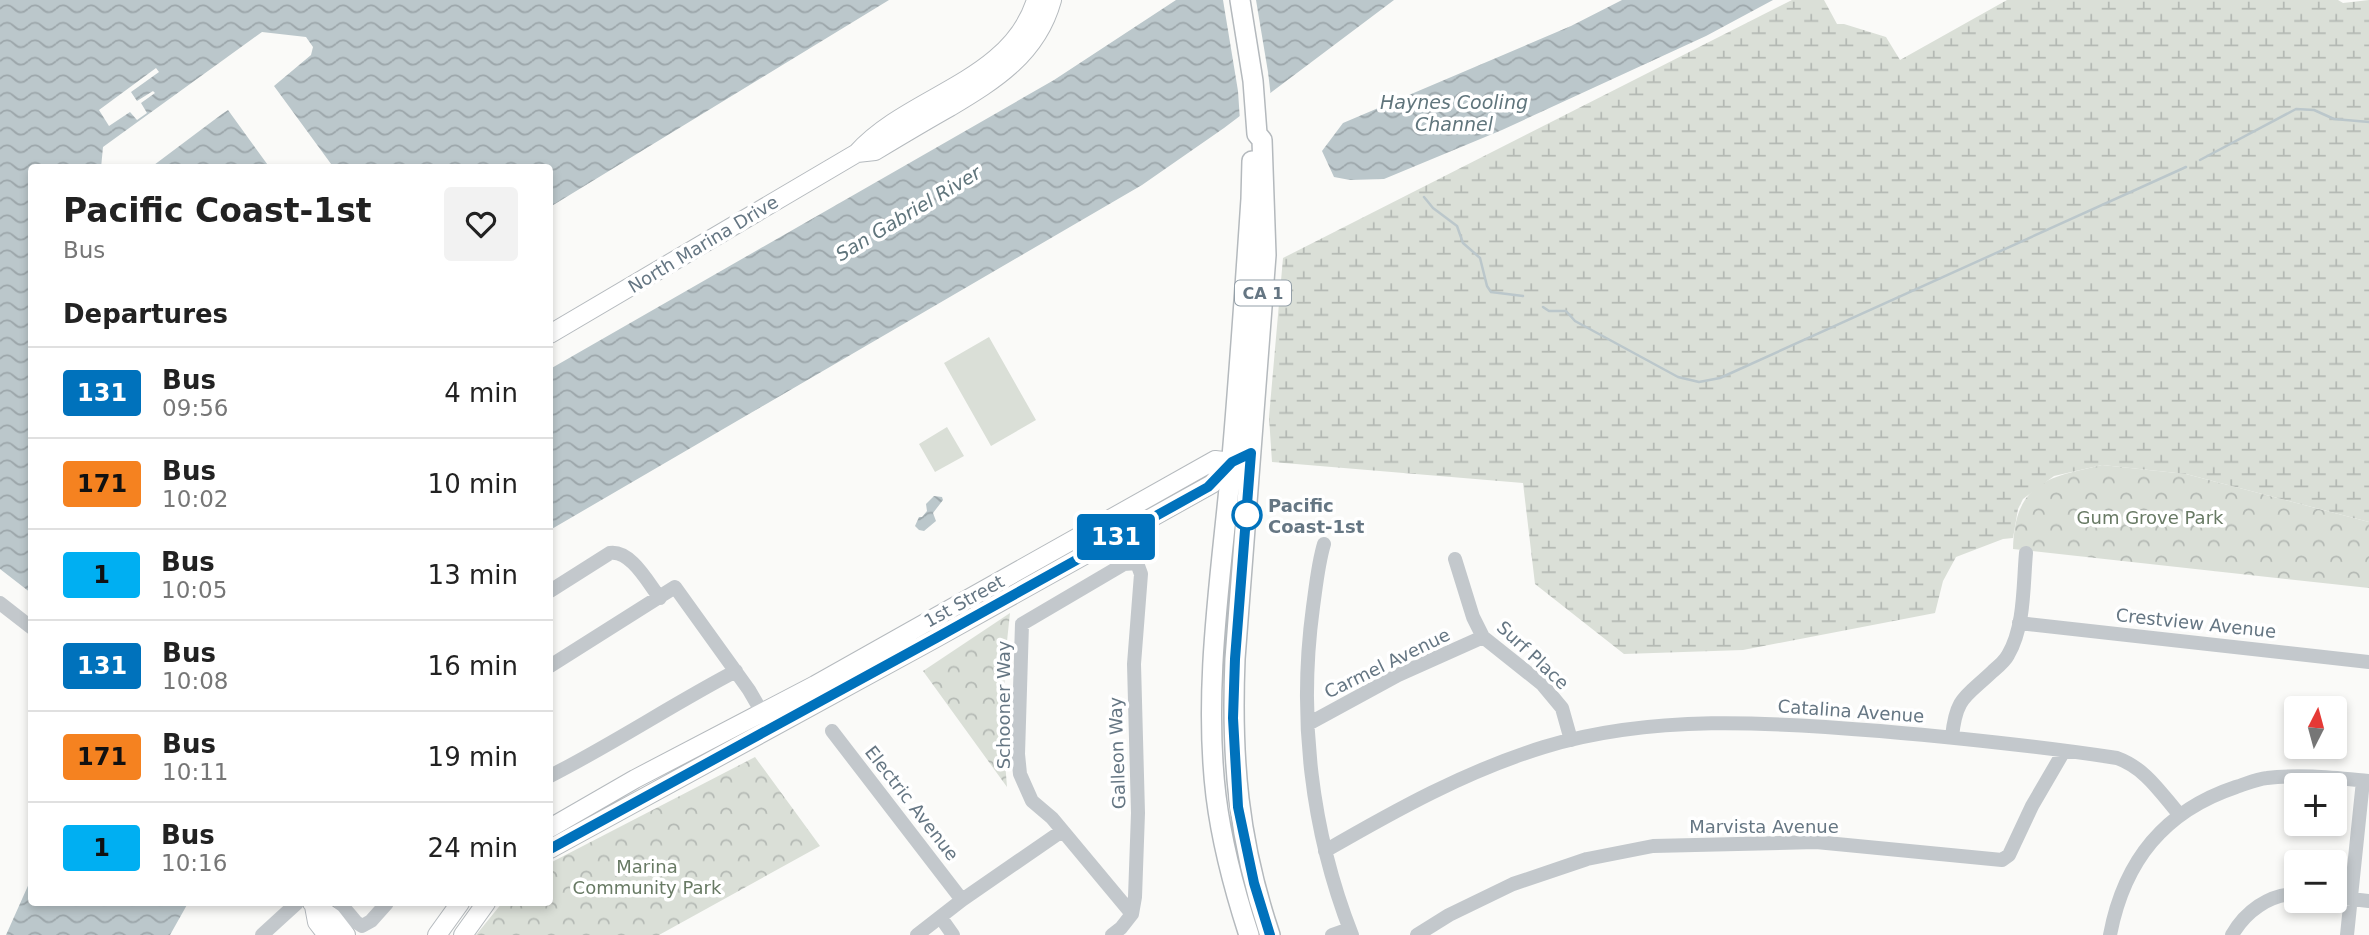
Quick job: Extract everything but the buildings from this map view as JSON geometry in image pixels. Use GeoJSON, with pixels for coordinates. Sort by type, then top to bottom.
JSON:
{"type":"FeatureCollection","features":[{"type":"Feature","properties":{"kind":"highway","name":"CA 1"},"geometry":{"type":"LineString","coordinates":[[1240,0],[1253,81],[1257,132],[1262,141],[1266,255],[1235,659],[1233,718],[1238,807],[1254,883],[1270,935]]}},
{"type":"Feature","properties":{"kind":"highway","name":"CA 1"},"geometry":{"type":"LineString","coordinates":[[1248,935],[1225,849],[1216,795],[1212,733],[1214,662],[1251,212],[1252,141],[1257,132]]}},
{"type":"Feature","properties":{"kind":"main road","name":"North Marina Drive"},"geometry":{"type":"LineString","coordinates":[[553,332],[857,153],[873,137],[1007,50],[1027,22],[1036,0]]}},
{"type":"Feature","properties":{"kind":"main road","name":"North Marina Drive"},"geometry":{"type":"LineString","coordinates":[[857,153],[874,151],[981,89],[1010,68],[1031,45],[1047,17],[1052,0]]}},
{"type":"Feature","properties":{"kind":"main road","name":"1st Street"},"geometry":{"type":"LineString","coordinates":[[553,847],[767,720],[815,685],[1216,460],[1232,462],[1251,453]]}},
{"type":"Feature","properties":{"kind":"main road","name":"1st Street"},"geometry":{"type":"LineString","coordinates":[[553,826],[635,779],[767,720]]}},
{"type":"Feature","properties":{"kind":"main road"},"geometry":{"type":"LineString","coordinates":[[311,906],[317,922],[327,935]]}},
{"type":"Feature","properties":{"kind":"main road"},"geometry":{"type":"LineString","coordinates":[[313,906],[332,917],[346,935]]}},
{"type":"Feature","properties":{"kind":"main road"},"geometry":{"type":"LineString","coordinates":[[441,931],[458,906]]}},
{"type":"Feature","properties":{"kind":"main road"},"geometry":{"type":"LineString","coordinates":[[463,935],[484,906]]}},
{"type":"Feature","properties":{"kind":"street"},"geometry":{"type":"LineString","coordinates":[[1324,544],[1319,561],[1310,628],[1306,688],[1313,790],[1325,851],[1350,932],[1332,935]]}},
{"type":"Feature","properties":{"kind":"street"},"geometry":{"type":"LineString","coordinates":[[553,589],[610,553],[619,552],[627,556],[660,598]]}},
{"type":"Feature","properties":{"kind":"street"},"geometry":{"type":"LineString","coordinates":[[1952,737],[1954,718],[1960,702],[1972,687],[2006,659],[2014,644],[2026,553]]}},
{"type":"Feature","properties":{"kind":"street","name":"Surf Place"},"geometry":{"type":"LineString","coordinates":[[1455,559],[1473,617],[1483,637],[1549,692],[1562,708],[1571,740]]}},
{"type":"Feature","properties":{"kind":"street","name":"Schooner Way"},"geometry":{"type":"LineString","coordinates":[[1132,914],[1052,818],[1032,801],[1020,774],[1018,754],[1022,624],[1124,564],[1138,563]]}},
{"type":"Feature","properties":{"kind":"street","name":"Galleon Way"},"geometry":{"type":"LineString","coordinates":[[1132,914],[1138,813],[1134,664],[1141,574],[1138,563]]}},
{"type":"Feature","properties":{"kind":"street"},"geometry":{"type":"LineString","coordinates":[[553,664],[675,587],[736,671],[767,720]]}},
{"type":"Feature","properties":{"kind":"street"},"geometry":{"type":"LineString","coordinates":[[0,603],[28,625]]}},
{"type":"Feature","properties":{"kind":"street","name":"Crestview Avenue"},"geometry":{"type":"LineString","coordinates":[[2019,622],[2369,662]]}},
{"type":"Feature","properties":{"kind":"street","name":"Carmel Avenue"},"geometry":{"type":"LineString","coordinates":[[1308,724],[1398,675],[1483,637]]}},
{"type":"Feature","properties":{"kind":"street"},"geometry":{"type":"LineString","coordinates":[[553,774],[736,671]]}},
{"type":"Feature","properties":{"kind":"street","name":"Catalina Avenue"},"geometry":{"type":"LineString","coordinates":[[1325,851],[1440,787],[1496,763],[1571,740],[1658,727],[1798,725],[1952,737],[2117,758],[2132,763],[2145,774],[2179,814]]}},
{"type":"Feature","properties":{"kind":"street","name":"Electric Avenue"},"geometry":{"type":"LineString","coordinates":[[832,731],[962,900]]}},
{"type":"Feature","properties":{"kind":"street","name":"Marvista Avenue"},"geometry":{"type":"LineString","coordinates":[[1417,935],[1449,915],[1513,884],[1587,859],[1653,846],[1816,842],[2002,860],[2009,855],[2032,806],[2064,751]]}},
{"type":"Feature","properties":{"kind":"street"},"geometry":{"type":"LineString","coordinates":[[2110,935],[2123,888],[2134,867],[2147,848],[2179,814],[2224,791],[2263,778],[2306,776],[2366,781],[2347,935]]}},
{"type":"Feature","properties":{"kind":"street"},"geometry":{"type":"LineString","coordinates":[[916,935],[1062,831]]}},
{"type":"Feature","properties":{"kind":"street"},"geometry":{"type":"LineString","coordinates":[[2232,935],[2245,917],[2265,902],[2284,896]]}},
{"type":"Feature","properties":{"kind":"street"},"geometry":{"type":"LineString","coordinates":[[2347,899],[2369,901]]}},
{"type":"Feature","properties":{"kind":"street"},"geometry":{"type":"LineString","coordinates":[[262,935],[307,906]]}},
{"type":"Feature","properties":{"kind":"street"},"geometry":{"type":"LineString","coordinates":[[343,906],[362,926],[384,906]]}},
{"type":"Feature","properties":{"kind":"street"},"geometry":{"type":"LineString","coordinates":[[1112,935],[1132,914]]}},
{"type":"Feature","properties":{"kind":"street"},"geometry":{"type":"LineString","coordinates":[[940,918],[953,935]]}},
{"type":"Feature","properties":{"kind":"green space"},"geometry":{"type":"Polygon","coordinates":[[[1792,0],[1824,0],[1837,24],[1886,37],[1900,60],[2007,0],[2338,0],[2343,3],[2369,0],[2369,522],[2186,474],[2102,465],[2054,476],[2023,499],[2018,509],[2013,538],[2003,539],[1956,557],[1943,581],[1935,613],[1743,650],[1624,654],[1535,584],[1523,483],[1272,462],[1269,417],[1283,258],[1792,0]]]}},
{"type":"Feature","properties":{"kind":"green space"},"geometry":{"type":"Polygon","coordinates":[[[989,337],[1036,420],[991,446],[944,363],[989,337]]]}},
{"type":"Feature","properties":{"kind":"green space"},"geometry":{"type":"Polygon","coordinates":[[[947,427],[964,456],[935,472],[919,444],[947,427]]]}},
{"type":"Feature","properties":{"kind":"green space","name":"Gum Grove Park"},"geometry":{"type":"Polygon","coordinates":[[[2102,465],[2186,474],[2369,522],[2369,588],[2013,549],[2020,510],[2037,487],[2064,474],[2102,465]]]}},
{"type":"Feature","properties":{"kind":"green space"},"geometry":{"type":"Polygon","coordinates":[[[1010,613],[1004,700],[1007,787],[923,671],[1010,613]]]}},
{"type":"Feature","properties":{"kind":"green space","name":"Marina Community Park"},"geometry":{"type":"Polygon","coordinates":[[[755,757],[820,846],[659,935],[476,935],[500,906],[553,906],[553,861],[755,757]]]}},
{"type":"Feature","properties":{"kind":"water"},"geometry":{"type":"Polygon","coordinates":[[[0,0],[889,0],[553,205],[553,164],[331,164],[274,86],[311,55],[313,47],[306,37],[262,32],[103,147],[101,164],[28,164],[28,591],[0,569],[0,0]]]}},
{"type":"Feature","properties":{"kind":"water","name":"San Gabriel River"},"geometry":{"type":"Polygon","coordinates":[[[1176,0],[1394,0],[1224,128],[1142,185],[553,528],[553,367],[1054,80],[1176,0]]]}},
{"type":"Feature","properties":{"kind":"water","name":"Haynes Cooling Channel"},"geometry":{"type":"Polygon","coordinates":[[[1622,0],[1773,0],[1706,36],[1502,130],[1384,179],[1350,180],[1334,177],[1322,151],[1343,123],[1571,26],[1622,0]]]}},
{"type":"Feature","properties":{"kind":"water"},"geometry":{"type":"Polygon","coordinates":[[[228,110],[267,164],[155,164],[228,110]]]}},
{"type":"Feature","properties":{"kind":"water"},"geometry":{"type":"Polygon","coordinates":[[[934,496],[942,497],[943,500],[933,513],[936,521],[924,531],[919,530],[915,526],[919,517],[927,511],[926,504],[934,496]]]}},
{"type":"Feature","properties":{"kind":"water"},"geometry":{"type":"Polygon","coordinates":[[[28,886],[28,906],[186,906],[170,935],[6,935],[28,886]]]}},
{"type":"Feature","properties":{"kind":"pier"},"geometry":{"type":"Polygon","coordinates":[[[1223,0],[1256,0],[1268,72],[1271,97],[1240,121],[1238,91],[1223,0]]]}},
{"type":"Feature","properties":{"kind":"pier"},"geometry":{"type":"Polygon","coordinates":[[[156,68],[159,72],[131,92],[137,101],[153,91],[155,93],[141,103],[147,113],[137,120],[130,112],[109,126],[99,110],[156,68]]]}},
{"type":"Feature","properties":{"kind":"waterway"},"geometry":{"type":"LineString","coordinates":[[2200,160],[2296,109],[2314,110],[2334,119],[2369,122]]}},
{"type":"Feature","properties":{"kind":"waterway"},"geometry":{"type":"LineString","coordinates":[[1543,307],[1549,311],[1566,311],[1575,321],[1678,377],[1699,382],[1720,378],[2186,167]]}},
{"type":"Feature","properties":{"kind":"waterway"},"geometry":{"type":"LineString","coordinates":[[1424,197],[1433,208],[1457,226],[1463,243],[1480,258],[1491,292],[1523,296]]}},
{"type":"Feature","properties":{"kind":"bus line","name":"131"},"geometry":{"type":"LineString","coordinates":[[553,847],[1208,487],[1232,462],[1251,453],[1233,718],[1238,807],[1254,883],[1270,935]]}},
{"type":"Feature","properties":{"kind":"place","name":"Pacific Coast-1st"},"geometry":{"type":"Point","coordinates":[1247,515]}}]}
